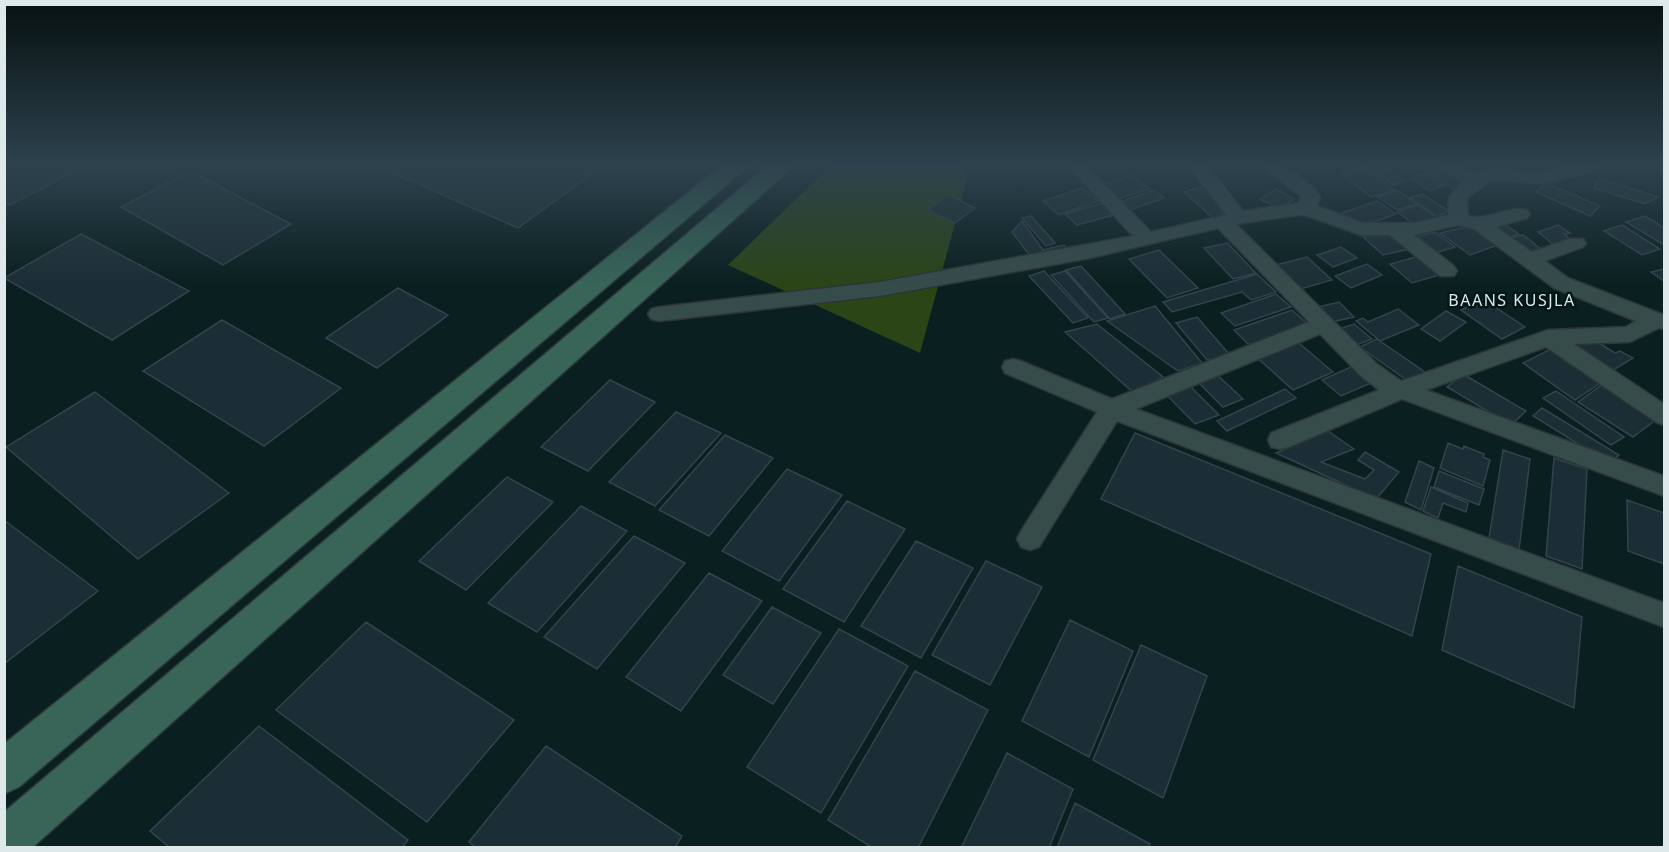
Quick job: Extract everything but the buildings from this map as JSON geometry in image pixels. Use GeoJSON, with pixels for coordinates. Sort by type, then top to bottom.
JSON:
{"type":"FeatureCollection","features":[{"type":"Feature","properties":{"kind":"street"},"geometry":{"type":"LineString","coordinates":[[4,772],[690,205]]}},
{"type":"Feature","properties":{"kind":"street"},"geometry":{"type":"LineString","coordinates":[[4,842],[737,205]]}},
{"type":"Feature","properties":{"kind":"street"},"geometry":{"type":"LineString","coordinates":[[1114,205],[1148,240]]}},
{"type":"Feature","properties":{"kind":"street"},"geometry":{"type":"LineString","coordinates":[[1221,205],[1231,221],[1324,324],[1369,370],[1400,392],[1665,486]]}},
{"type":"Feature","properties":{"kind":"street"},"geometry":{"type":"LineString","coordinates":[[1306,209],[1308,205]]}},
{"type":"Feature","properties":{"kind":"street"},"geometry":{"type":"LineString","coordinates":[[1458,205],[1458,219]]}},
{"type":"Feature","properties":{"kind":"street"},"geometry":{"type":"LineString","coordinates":[[659,314],[880,289],[1148,240],[1231,221],[1306,209],[1357,229],[1414,229],[1458,219],[1481,225],[1561,283],[1660,321]]}},
{"type":"Feature","properties":{"kind":"street"},"geometry":{"type":"LineString","coordinates":[[1481,225],[1520,214]]}},
{"type":"Feature","properties":{"kind":"street"},"geometry":{"type":"LineString","coordinates":[[1393,228],[1447,272]]}},
{"type":"Feature","properties":{"kind":"street"},"geometry":{"type":"LineString","coordinates":[[1529,260],[1576,243]]}},
{"type":"Feature","properties":{"kind":"street"},"geometry":{"type":"LineString","coordinates":[[1280,440],[1450,371],[1492,359],[1548,338],[1630,334],[1660,321]]}},
{"type":"Feature","properties":{"kind":"street"},"geometry":{"type":"LineString","coordinates":[[1029,539],[1112,409],[1324,324]]}},
{"type":"Feature","properties":{"kind":"street"},"geometry":{"type":"LineString","coordinates":[[1548,338],[1665,416]]}},
{"type":"Feature","properties":{"kind":"street"},"geometry":{"type":"LineString","coordinates":[[1013,367],[1112,409],[1665,615]]}},
{"type":"Feature","properties":{"kind":"green space"},"geometry":{"type":"Polygon","coordinates":[[[790,205],[960,205],[920,353],[728,265],[790,205]]]}},
{"type":"Feature","properties":{"kind":"district","name":"BAANS KUSJLA"},"geometry":{"type":"Point","coordinates":[1512,300]}}]}
